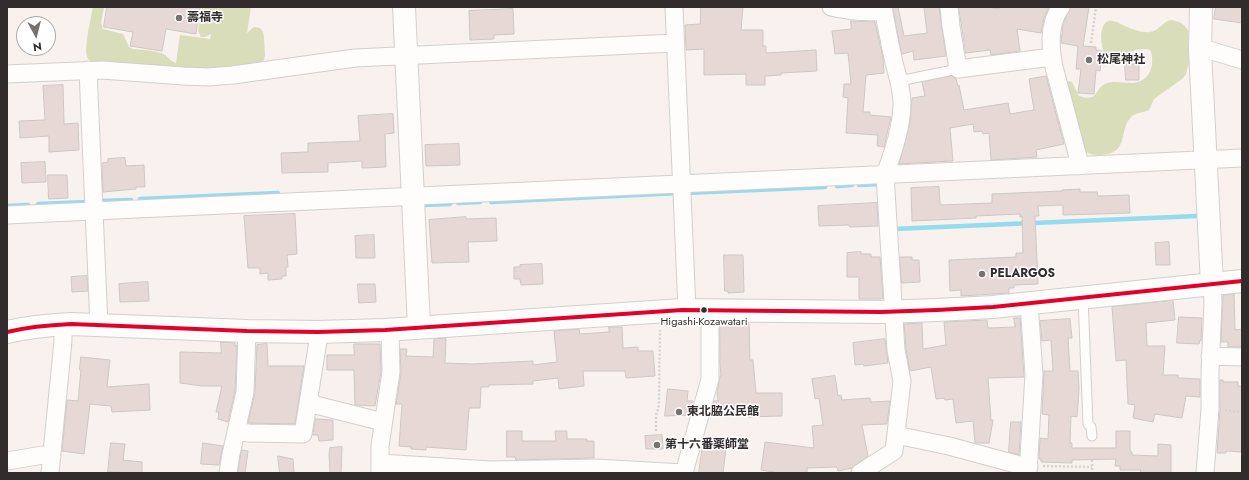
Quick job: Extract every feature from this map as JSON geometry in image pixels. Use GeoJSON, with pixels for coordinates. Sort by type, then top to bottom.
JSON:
{"type":"FeatureCollection","features":[{"type":"Feature","properties":{"kind":"main road"},"geometry":{"type":"LineString","coordinates":[[404,7],[419,327]]}},
{"type":"Feature","properties":{"kind":"main road"},"geometry":{"type":"LineString","coordinates":[[1202,7],[1200,50],[1212,284]]}},
{"type":"Feature","properties":{"kind":"main road"},"geometry":{"type":"LineString","coordinates":[[7,332],[34,327],[63,325],[318,332],[390,329],[687,310],[893,312],[965,309],[1242,281]]}},
{"type":"Feature","properties":{"kind":"street"},"geometry":{"type":"LineString","coordinates":[[674,7],[687,310]]}},
{"type":"Feature","properties":{"kind":"street"},"geometry":{"type":"LineString","coordinates":[[831,7],[856,11],[876,12],[883,9],[893,60],[899,81],[902,104],[893,151],[885,175],[896,350],[902,381],[896,436],[894,451],[860,473]]}},
{"type":"Feature","properties":{"kind":"street"},"geometry":{"type":"LineString","coordinates":[[950,7],[950,26],[958,69],[1052,57]]}},
{"type":"Feature","properties":{"kind":"street"},"geometry":{"type":"LineString","coordinates":[[1061,7],[1056,14],[1053,25],[1051,39],[1052,57],[1078,157],[1078,166]]}},
{"type":"Feature","properties":{"kind":"street"},"geometry":{"type":"LineString","coordinates":[[7,74],[102,70],[208,77],[234,75],[355,58],[675,43]]}},
{"type":"Feature","properties":{"kind":"street"},"geometry":{"type":"LineString","coordinates":[[1200,50],[1209,50],[1242,60]]}},
{"type":"Feature","properties":{"kind":"street"},"geometry":{"type":"LineString","coordinates":[[88,70],[100,326]]}},
{"type":"Feature","properties":{"kind":"street"},"geometry":{"type":"LineString","coordinates":[[7,215],[1242,158]]}},
{"type":"Feature","properties":{"kind":"street"},"geometry":{"type":"LineString","coordinates":[[1205,473],[1210,409],[1210,356],[1213,302],[1212,284]]}},
{"type":"Feature","properties":{"kind":"street"},"geometry":{"type":"LineString","coordinates":[[896,436],[949,446],[1024,466],[1028,469],[1034,374],[1029,303]]}},
{"type":"Feature","properties":{"kind":"street"},"geometry":{"type":"LineString","coordinates":[[390,329],[391,372],[380,446],[380,468],[490,470],[594,468],[683,473],[710,379],[710,310]]}},
{"type":"Feature","properties":{"kind":"street"},"geometry":{"type":"LineString","coordinates":[[50,473],[63,341],[63,325]]}},
{"type":"Feature","properties":{"kind":"street"},"geometry":{"type":"LineString","coordinates":[[228,473],[245,392],[247,331]]}},
{"type":"Feature","properties":{"kind":"street"},"geometry":{"type":"LineString","coordinates":[[236,431],[248,433],[303,434],[318,341],[318,332]]}},
{"type":"Feature","properties":{"kind":"street"},"geometry":{"type":"LineString","coordinates":[[1210,356],[1242,357]]}},
{"type":"Feature","properties":{"kind":"street"},"geometry":{"type":"LineString","coordinates":[[308,403],[383,422]]}},
{"type":"Feature","properties":{"kind":"street"},"geometry":{"type":"LineString","coordinates":[[7,462],[43,455],[52,456]]}},
{"type":"Feature","properties":{"kind":"lane"},"geometry":{"type":"LineString","coordinates":[[899,81],[958,69]]}},
{"type":"Feature","properties":{"kind":"lane"},"geometry":{"type":"LineString","coordinates":[[1084,297],[1088,424],[1092,427],[1092,436]]}},
{"type":"Feature","properties":{"kind":"path"},"geometry":{"type":"LineString","coordinates":[[1090,43],[1096,7]]}},
{"type":"Feature","properties":{"kind":"path"},"geometry":{"type":"LineString","coordinates":[[656,431],[656,416],[659,405],[659,311]]}},
{"type":"Feature","properties":{"kind":"path"},"geometry":{"type":"LineString","coordinates":[[1092,460],[1092,473]]}},
{"type":"Feature","properties":{"kind":"path"},"geometry":{"type":"LineString","coordinates":[[1028,469],[1092,467]]}},
{"type":"Feature","properties":{"kind":"green space"},"geometry":{"type":"Polygon","coordinates":[[[93,7],[104,7],[101,23],[103,29],[123,34],[129,47],[133,49],[150,50],[162,53],[176,63],[180,35],[210,39],[211,34],[201,37],[198,31],[202,7],[251,7],[247,33],[254,27],[260,28],[263,32],[264,60],[260,64],[208,72],[97,63],[88,59],[86,52],[93,7]]]}},
{"type":"Feature","properties":{"kind":"green space"},"geometry":{"type":"Polygon","coordinates":[[[1171,20],[1181,23],[1188,31],[1189,63],[1186,74],[1182,79],[1154,99],[1149,110],[1135,114],[1131,117],[1127,123],[1120,146],[1116,151],[1109,154],[1095,155],[1082,150],[1064,84],[1068,81],[1072,82],[1079,96],[1086,98],[1094,96],[1103,85],[1107,83],[1132,83],[1143,80],[1147,77],[1152,63],[1151,51],[1146,49],[1132,51],[1122,61],[1115,64],[1107,61],[1104,55],[1101,38],[1101,33],[1106,22],[1113,21],[1136,30],[1150,32],[1156,30],[1171,20]]]}},
{"type":"Feature","properties":{"kind":"building"},"geometry":{"type":"Polygon","coordinates":[[[107,7],[200,7],[196,34],[166,29],[162,51],[130,46],[133,32],[104,27],[107,7]]]}},
{"type":"Feature","properties":{"kind":"building"},"geometry":{"type":"Polygon","coordinates":[[[701,7],[743,7],[741,30],[763,30],[763,46],[766,46],[766,53],[816,50],[817,71],[781,73],[781,75],[765,76],[765,85],[746,85],[746,74],[704,75],[704,49],[686,50],[685,25],[700,24],[701,7]]]}},
{"type":"Feature","properties":{"kind":"building"},"geometry":{"type":"Polygon","coordinates":[[[893,7],[898,7],[904,36],[927,33],[924,7],[939,7],[946,56],[914,60],[913,51],[902,54],[893,7]]]}},
{"type":"Feature","properties":{"kind":"building"},"geometry":{"type":"Polygon","coordinates":[[[959,7],[987,7],[999,9],[999,7],[1049,7],[1044,18],[1041,33],[1017,29],[1020,51],[991,55],[990,50],[966,53],[959,7]]]}},
{"type":"Feature","properties":{"kind":"building"},"geometry":{"type":"Polygon","coordinates":[[[1071,7],[1089,7],[1083,46],[1096,47],[1096,50],[1102,51],[1100,71],[1096,70],[1094,94],[1078,93],[1081,69],[1076,69],[1078,46],[1061,43],[1063,24],[1071,7]]]}},
{"type":"Feature","properties":{"kind":"building"},"geometry":{"type":"Polygon","coordinates":[[[1216,7],[1242,7],[1242,23],[1214,19],[1216,7]]]}},
{"type":"Feature","properties":{"kind":"building"},"geometry":{"type":"Polygon","coordinates":[[[513,9],[514,34],[494,35],[494,39],[470,40],[469,11],[513,9]]]}},
{"type":"Feature","properties":{"kind":"building"},"geometry":{"type":"Polygon","coordinates":[[[851,21],[875,22],[883,58],[884,73],[866,75],[863,112],[870,112],[870,115],[891,117],[884,147],[877,146],[878,135],[846,133],[848,98],[843,97],[844,84],[851,84],[848,53],[835,54],[832,31],[851,29],[851,21]]]}},
{"type":"Feature","properties":{"kind":"building"},"geometry":{"type":"Polygon","coordinates":[[[1125,64],[1139,64],[1139,80],[1126,80],[1125,64]]]}},
{"type":"Feature","properties":{"kind":"building"},"geometry":{"type":"Polygon","coordinates":[[[952,76],[956,79],[958,86],[959,85],[964,110],[1008,103],[1010,114],[1034,110],[1029,79],[1046,76],[1064,144],[1036,150],[1037,157],[991,160],[989,133],[983,134],[982,131],[974,132],[973,124],[950,128],[953,161],[899,164],[910,123],[912,98],[925,96],[922,82],[952,76]]]}},
{"type":"Feature","properties":{"kind":"building"},"geometry":{"type":"Polygon","coordinates":[[[63,85],[64,124],[78,123],[79,150],[49,152],[49,136],[20,138],[19,121],[45,120],[43,86],[63,85]]]}},
{"type":"Feature","properties":{"kind":"building"},"geometry":{"type":"Polygon","coordinates":[[[393,114],[394,133],[385,134],[386,167],[362,168],[362,161],[328,163],[328,172],[282,173],[281,153],[308,152],[308,143],[360,141],[358,116],[393,114]]]}},
{"type":"Feature","properties":{"kind":"building"},"geometry":{"type":"Polygon","coordinates":[[[459,144],[460,165],[426,166],[425,145],[459,144]]]}},
{"type":"Feature","properties":{"kind":"building"},"geometry":{"type":"Polygon","coordinates":[[[125,158],[126,166],[144,165],[145,187],[103,192],[102,163],[108,162],[108,159],[125,158]]]}},
{"type":"Feature","properties":{"kind":"building"},"geometry":{"type":"Polygon","coordinates":[[[45,162],[46,182],[22,183],[21,163],[45,162]]]}},
{"type":"Feature","properties":{"kind":"building"},"geometry":{"type":"Polygon","coordinates":[[[48,175],[67,175],[68,198],[49,199],[48,175]]]}},
{"type":"Feature","properties":{"kind":"building"},"geometry":{"type":"Polygon","coordinates":[[[939,187],[940,204],[942,205],[992,203],[992,194],[1080,189],[1080,192],[1097,192],[1098,196],[1129,195],[1130,213],[1063,215],[1063,205],[1038,206],[1039,216],[1035,216],[1038,284],[1014,285],[1014,288],[1009,288],[1009,293],[961,296],[961,290],[950,291],[949,260],[1016,257],[1016,253],[1023,253],[1022,216],[1020,217],[1020,214],[976,216],[976,218],[912,221],[911,188],[939,187]]]}},
{"type":"Feature","properties":{"kind":"building"},"geometry":{"type":"Polygon","coordinates":[[[877,203],[878,226],[819,226],[818,206],[877,203]]]}},
{"type":"Feature","properties":{"kind":"building"},"geometry":{"type":"Polygon","coordinates":[[[295,214],[297,254],[287,255],[288,267],[286,267],[286,276],[282,276],[282,279],[268,280],[268,273],[260,274],[260,268],[248,268],[244,216],[295,214]]]}},
{"type":"Feature","properties":{"kind":"building"},"geometry":{"type":"Polygon","coordinates":[[[466,217],[466,219],[496,218],[497,241],[468,242],[469,262],[432,263],[429,220],[466,217]]]}},
{"type":"Feature","properties":{"kind":"building"},"geometry":{"type":"Polygon","coordinates":[[[374,235],[375,258],[356,258],[355,236],[374,235]]]}},
{"type":"Feature","properties":{"kind":"building"},"geometry":{"type":"Polygon","coordinates":[[[1169,242],[1170,265],[1156,265],[1155,243],[1169,242]]]}},
{"type":"Feature","properties":{"kind":"building"},"geometry":{"type":"Polygon","coordinates":[[[861,252],[861,254],[871,254],[871,257],[880,257],[883,298],[881,299],[859,299],[859,277],[847,277],[847,253],[861,252]]]}},
{"type":"Feature","properties":{"kind":"building"},"geometry":{"type":"Polygon","coordinates":[[[724,255],[743,255],[744,292],[728,293],[728,291],[725,291],[724,255]]]}},
{"type":"Feature","properties":{"kind":"building"},"geometry":{"type":"Polygon","coordinates":[[[900,257],[912,257],[912,260],[919,260],[920,282],[902,283],[900,257]]]}},
{"type":"Feature","properties":{"kind":"building"},"geometry":{"type":"Polygon","coordinates":[[[542,264],[543,284],[521,285],[520,279],[514,279],[514,267],[520,267],[520,265],[542,264]]]}},
{"type":"Feature","properties":{"kind":"building"},"geometry":{"type":"Polygon","coordinates":[[[87,276],[88,291],[72,292],[71,277],[87,276]]]}},
{"type":"Feature","properties":{"kind":"building"},"geometry":{"type":"Polygon","coordinates":[[[148,282],[149,301],[120,302],[119,284],[148,282]]]}},
{"type":"Feature","properties":{"kind":"building"},"geometry":{"type":"Polygon","coordinates":[[[358,284],[375,284],[376,302],[359,303],[358,284]]]}},
{"type":"Feature","properties":{"kind":"building"},"geometry":{"type":"Polygon","coordinates":[[[1234,294],[1235,330],[1242,329],[1242,347],[1228,347],[1228,342],[1221,342],[1223,296],[1234,294]]]}},
{"type":"Feature","properties":{"kind":"building"},"geometry":{"type":"Polygon","coordinates":[[[1173,301],[1175,320],[1146,323],[1147,346],[1165,346],[1163,375],[1178,375],[1178,378],[1200,379],[1200,397],[1186,396],[1182,418],[1155,414],[1153,422],[1133,418],[1135,405],[1128,404],[1126,360],[1116,361],[1112,307],[1173,301]]]}},
{"type":"Feature","properties":{"kind":"building"},"geometry":{"type":"Polygon","coordinates":[[[1179,317],[1202,318],[1201,341],[1200,340],[1199,344],[1177,343],[1179,317]]]}},
{"type":"Feature","properties":{"kind":"building"},"geometry":{"type":"Polygon","coordinates":[[[1014,318],[1020,318],[1024,377],[988,378],[991,420],[993,420],[989,443],[975,443],[973,421],[956,423],[953,399],[936,399],[931,367],[910,371],[904,324],[922,323],[923,349],[946,345],[944,322],[987,320],[988,328],[1015,327],[1014,318]]]}},
{"type":"Feature","properties":{"kind":"building"},"geometry":{"type":"Polygon","coordinates":[[[1070,319],[1072,338],[1068,338],[1070,371],[1078,371],[1079,389],[1077,417],[1071,416],[1070,443],[1072,443],[1072,448],[1116,448],[1116,431],[1130,431],[1130,452],[1132,452],[1132,455],[1158,456],[1158,444],[1171,445],[1171,473],[1140,473],[1141,470],[1120,470],[1120,466],[1115,466],[1116,459],[1072,460],[1072,463],[1041,462],[1041,459],[1039,459],[1040,438],[1048,439],[1049,415],[1042,414],[1044,371],[1053,371],[1051,340],[1042,341],[1040,321],[1070,319]]]}},
{"type":"Feature","properties":{"kind":"building"},"geometry":{"type":"Polygon","coordinates":[[[720,323],[749,323],[750,360],[753,360],[756,393],[782,393],[782,416],[748,417],[748,415],[737,414],[710,415],[714,401],[718,401],[717,393],[721,376],[720,323]]]}},
{"type":"Feature","properties":{"kind":"building"},"geometry":{"type":"Polygon","coordinates":[[[609,327],[622,327],[623,348],[638,347],[638,351],[653,351],[655,376],[626,378],[625,371],[583,371],[584,386],[559,389],[558,378],[533,381],[533,384],[489,385],[489,387],[481,387],[480,408],[469,408],[466,450],[426,447],[426,450],[411,449],[411,447],[399,446],[402,404],[396,404],[401,373],[400,349],[407,349],[406,356],[433,357],[434,339],[446,338],[445,363],[472,364],[533,361],[533,365],[557,362],[554,331],[579,329],[580,334],[609,332],[609,327]]]}},
{"type":"Feature","properties":{"kind":"building"},"geometry":{"type":"Polygon","coordinates":[[[885,339],[888,363],[864,366],[863,364],[855,365],[853,343],[885,339]]]}},
{"type":"Feature","properties":{"kind":"building"},"geometry":{"type":"Polygon","coordinates":[[[221,342],[235,343],[235,346],[237,345],[235,391],[228,422],[218,419],[219,412],[216,412],[222,386],[202,386],[180,383],[180,352],[221,353],[221,342]]]}},
{"type":"Feature","properties":{"kind":"building"},"geometry":{"type":"Polygon","coordinates":[[[267,344],[268,366],[304,366],[295,424],[248,423],[255,392],[257,345],[267,344]]]}},
{"type":"Feature","properties":{"kind":"building"},"geometry":{"type":"Polygon","coordinates":[[[354,344],[380,344],[381,371],[375,406],[355,405],[354,370],[327,370],[327,355],[354,355],[354,344]]]}},
{"type":"Feature","properties":{"kind":"building"},"geometry":{"type":"Polygon","coordinates":[[[81,357],[110,360],[107,387],[149,384],[150,410],[112,412],[111,406],[90,404],[84,454],[62,451],[67,400],[78,401],[81,357]]]}},
{"type":"Feature","properties":{"kind":"building"},"geometry":{"type":"Polygon","coordinates":[[[835,376],[838,396],[841,395],[842,400],[870,398],[871,402],[890,401],[887,424],[862,425],[868,456],[852,468],[838,471],[837,467],[807,468],[807,473],[780,473],[761,470],[765,442],[814,448],[812,426],[823,425],[819,398],[815,399],[812,379],[835,376]]]}},
{"type":"Feature","properties":{"kind":"building"},"geometry":{"type":"Polygon","coordinates":[[[1220,380],[1223,380],[1223,382],[1238,382],[1238,386],[1242,386],[1242,452],[1226,451],[1226,453],[1217,453],[1220,410],[1220,380]]]}},
{"type":"Feature","properties":{"kind":"building","name":"東北脇公民館"},"geometry":{"type":"Polygon","coordinates":[[[668,389],[688,391],[687,401],[693,401],[690,415],[665,416],[668,389]]]}},
{"type":"Feature","properties":{"kind":"building"},"geometry":{"type":"Polygon","coordinates":[[[316,419],[333,420],[333,440],[319,441],[318,435],[313,435],[316,419]]]}},
{"type":"Feature","properties":{"kind":"building"},"geometry":{"type":"Polygon","coordinates":[[[1011,422],[1021,422],[1019,455],[1009,452],[1011,422]]]}},
{"type":"Feature","properties":{"kind":"building"},"geometry":{"type":"Polygon","coordinates":[[[507,431],[522,431],[522,441],[556,441],[555,431],[567,431],[567,439],[587,439],[586,441],[594,441],[594,458],[516,460],[515,457],[507,457],[507,431]]]}},
{"type":"Feature","properties":{"kind":"building"},"geometry":{"type":"Polygon","coordinates":[[[662,435],[663,449],[646,449],[645,436],[662,435]]]}},
{"type":"Feature","properties":{"kind":"building"},"geometry":{"type":"Polygon","coordinates":[[[704,437],[727,440],[723,473],[699,473],[704,437]]]}},
{"type":"Feature","properties":{"kind":"building"},"geometry":{"type":"Polygon","coordinates":[[[111,443],[125,444],[123,460],[142,462],[142,473],[108,472],[111,443]]]}},
{"type":"Feature","properties":{"kind":"building"},"geometry":{"type":"Polygon","coordinates":[[[203,443],[223,446],[219,465],[201,464],[203,443]]]}},
{"type":"Feature","properties":{"kind":"building"},"geometry":{"type":"Polygon","coordinates":[[[342,447],[341,473],[330,473],[330,448],[342,447]]]}},
{"type":"Feature","properties":{"kind":"building"},"geometry":{"type":"Polygon","coordinates":[[[242,450],[248,451],[245,473],[238,473],[242,450]]]}},
{"type":"Feature","properties":{"kind":"building"},"geometry":{"type":"Polygon","coordinates":[[[278,456],[293,459],[294,473],[280,473],[278,456]]]}},
{"type":"Feature","properties":{"kind":"waterway"},"geometry":{"type":"LineString","coordinates":[[837,186],[852,185]]}},
{"type":"Feature","properties":{"kind":"waterway"},"geometry":{"type":"LineString","coordinates":[[859,185],[880,185]]}},
{"type":"Feature","properties":{"kind":"waterway"},"geometry":{"type":"LineString","coordinates":[[686,193],[825,187]]}},
{"type":"Feature","properties":{"kind":"waterway"},"geometry":{"type":"LineString","coordinates":[[140,199],[278,193]]}},
{"type":"Feature","properties":{"kind":"waterway"},"geometry":{"type":"LineString","coordinates":[[491,202],[679,193]]}},
{"type":"Feature","properties":{"kind":"waterway"},"geometry":{"type":"LineString","coordinates":[[100,201],[131,200]]}},
{"type":"Feature","properties":{"kind":"waterway"},"geometry":{"type":"LineString","coordinates":[[38,204],[89,202]]}},
{"type":"Feature","properties":{"kind":"waterway"},"geometry":{"type":"LineString","coordinates":[[458,203],[480,202]]}},
{"type":"Feature","properties":{"kind":"waterway"},"geometry":{"type":"LineString","coordinates":[[421,205],[450,204]]}},
{"type":"Feature","properties":{"kind":"waterway"},"geometry":{"type":"LineString","coordinates":[[7,206],[28,205]]}},
{"type":"Feature","properties":{"kind":"waterway"},"geometry":{"type":"LineString","coordinates":[[893,229],[1197,216]]}},
{"type":"Feature","properties":{"kind":"transit line"},"geometry":{"type":"LineString","coordinates":[[7,332],[39,326],[71,324],[247,331],[318,332],[385,330],[682,310],[881,312],[937,310],[993,307],[1242,281]]}},
{"type":"Feature","properties":{"kind":"place","name":"壽福寺"},"geometry":{"type":"Point","coordinates":[179,18]}},
{"type":"Feature","properties":{"kind":"place","name":"松尾神社"},"geometry":{"type":"Point","coordinates":[1089,60]}},
{"type":"Feature","properties":{"kind":"place","name":"PELARGOS"},"geometry":{"type":"Point","coordinates":[982,274]}},
{"type":"Feature","properties":{"kind":"place","name":"Higashi-Kozawatari"},"geometry":{"type":"Point","coordinates":[704,310]}},
{"type":"Feature","properties":{"kind":"place","name":"東北脇公民館"},"geometry":{"type":"Point","coordinates":[679,412]}},
{"type":"Feature","properties":{"kind":"place","name":"第十六番薬師堂"},"geometry":{"type":"Point","coordinates":[657,445]}}]}
